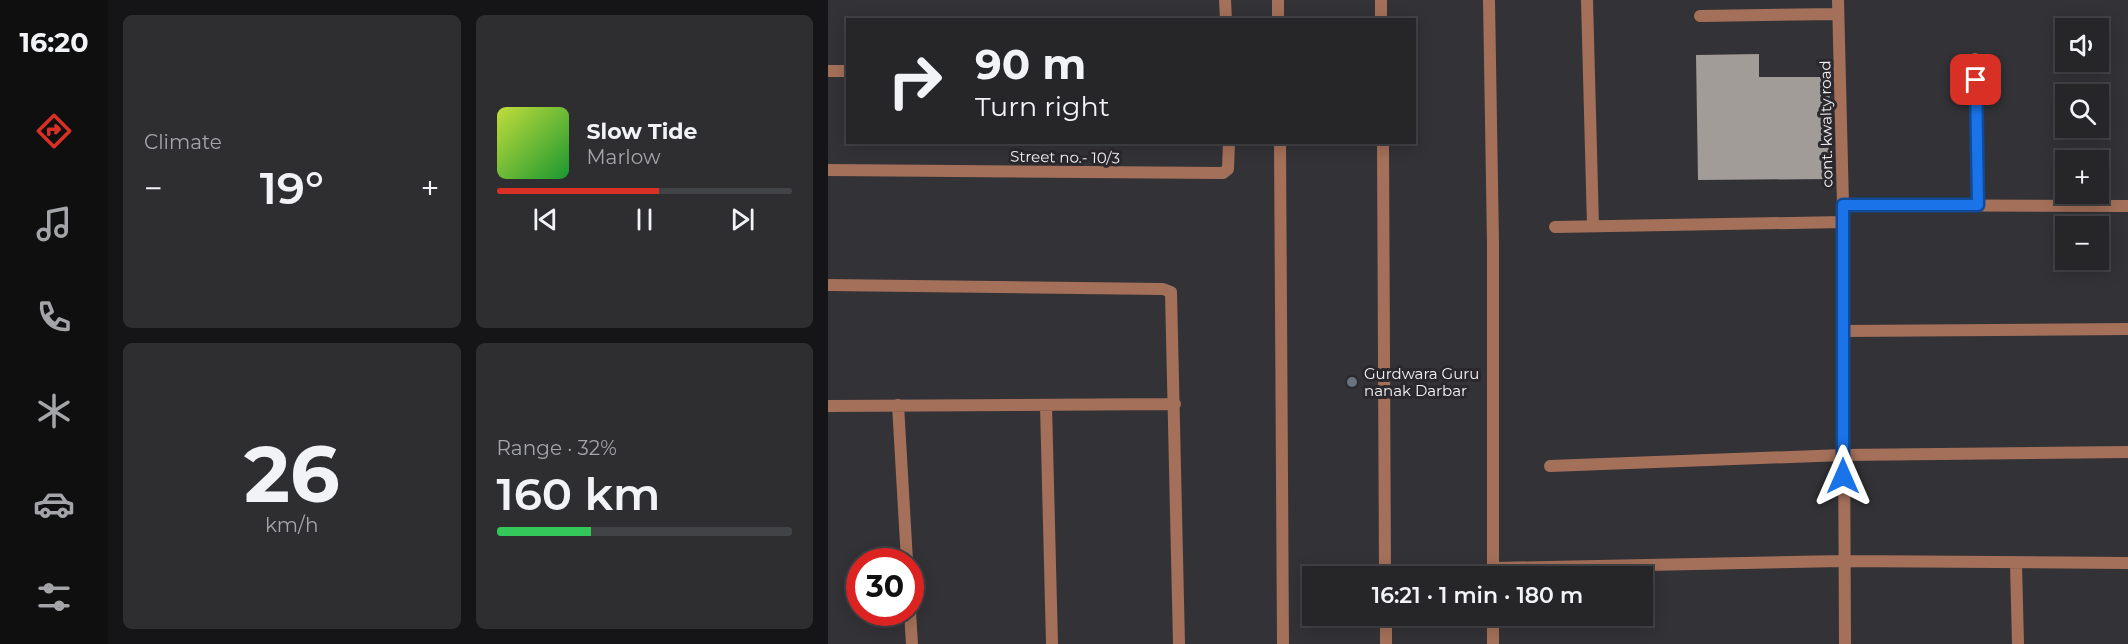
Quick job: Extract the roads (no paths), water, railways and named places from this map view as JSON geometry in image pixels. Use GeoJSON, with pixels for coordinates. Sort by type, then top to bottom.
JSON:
{"type":"FeatureCollection","features":[{"type":"Feature","properties":{"kind":"street"},"geometry":{"type":"LineString","coordinates":[[1225,0],[1226,18]]}},
{"type":"Feature","properties":{"kind":"street"},"geometry":{"type":"LineString","coordinates":[[1278,0],[1278,18]]}},
{"type":"Feature","properties":{"kind":"street"},"geometry":{"type":"LineString","coordinates":[[1381,0],[1381,18]]}},
{"type":"Feature","properties":{"kind":"street"},"geometry":{"type":"LineString","coordinates":[[1489,0],[1493,243],[1493,566]]}},
{"type":"Feature","properties":{"kind":"street"},"geometry":{"type":"LineString","coordinates":[[1587,0],[1593,226]]}},
{"type":"Feature","properties":{"kind":"street","name":"cont. kwalty road"},"geometry":{"type":"LineString","coordinates":[[1838,0],[1843,205],[1845,644]]}},
{"type":"Feature","properties":{"kind":"street"},"geometry":{"type":"LineString","coordinates":[[1700,16],[1838,14]]}},
{"type":"Feature","properties":{"kind":"street"},"geometry":{"type":"LineString","coordinates":[[1975,59],[1978,205]]}},
{"type":"Feature","properties":{"kind":"street"},"geometry":{"type":"LineString","coordinates":[[828,70],[846,71]]}},
{"type":"Feature","properties":{"kind":"street","name":"Street no.- 10/3"},"geometry":{"type":"LineString","coordinates":[[828,170],[1222,173],[1228,169],[1229,144]]}},
{"type":"Feature","properties":{"kind":"street"},"geometry":{"type":"LineString","coordinates":[[1280,144],[1283,644]]}},
{"type":"Feature","properties":{"kind":"street"},"geometry":{"type":"LineString","coordinates":[[1383,144],[1386,566]]}},
{"type":"Feature","properties":{"kind":"street"},"geometry":{"type":"LineString","coordinates":[[1843,205],[2128,206]]}},
{"type":"Feature","properties":{"kind":"street"},"geometry":{"type":"LineString","coordinates":[[1555,227],[1843,222]]}},
{"type":"Feature","properties":{"kind":"street"},"geometry":{"type":"LineString","coordinates":[[828,285],[1168,290],[1173,296],[1179,644]]}},
{"type":"Feature","properties":{"kind":"street"},"geometry":{"type":"LineString","coordinates":[[1842,331],[2128,329]]}},
{"type":"Feature","properties":{"kind":"street"},"geometry":{"type":"LineString","coordinates":[[828,406],[1175,404]]}},
{"type":"Feature","properties":{"kind":"street"},"geometry":{"type":"LineString","coordinates":[[898,405],[906,548]]}},
{"type":"Feature","properties":{"kind":"street"},"geometry":{"type":"LineString","coordinates":[[1046,405],[1052,644]]}},
{"type":"Feature","properties":{"kind":"street"},"geometry":{"type":"LineString","coordinates":[[1550,466],[1843,454],[2128,452]]}},
{"type":"Feature","properties":{"kind":"street"},"geometry":{"type":"LineString","coordinates":[[1653,567],[1844,561],[2128,564]]}},
{"type":"Feature","properties":{"kind":"street"},"geometry":{"type":"LineString","coordinates":[[2016,564],[2018,644]]}},
{"type":"Feature","properties":{"kind":"street"},"geometry":{"type":"LineString","coordinates":[[911,626],[912,644]]}},
{"type":"Feature","properties":{"kind":"street"},"geometry":{"type":"LineString","coordinates":[[1386,626],[1386,644]]}},
{"type":"Feature","properties":{"kind":"street"},"geometry":{"type":"LineString","coordinates":[[1493,626],[1493,644]]}},
{"type":"Feature","properties":{"kind":"place","name":"Gurdwara Guru nanak Darbar"},"geometry":{"type":"Point","coordinates":[1352,382]}}]}
